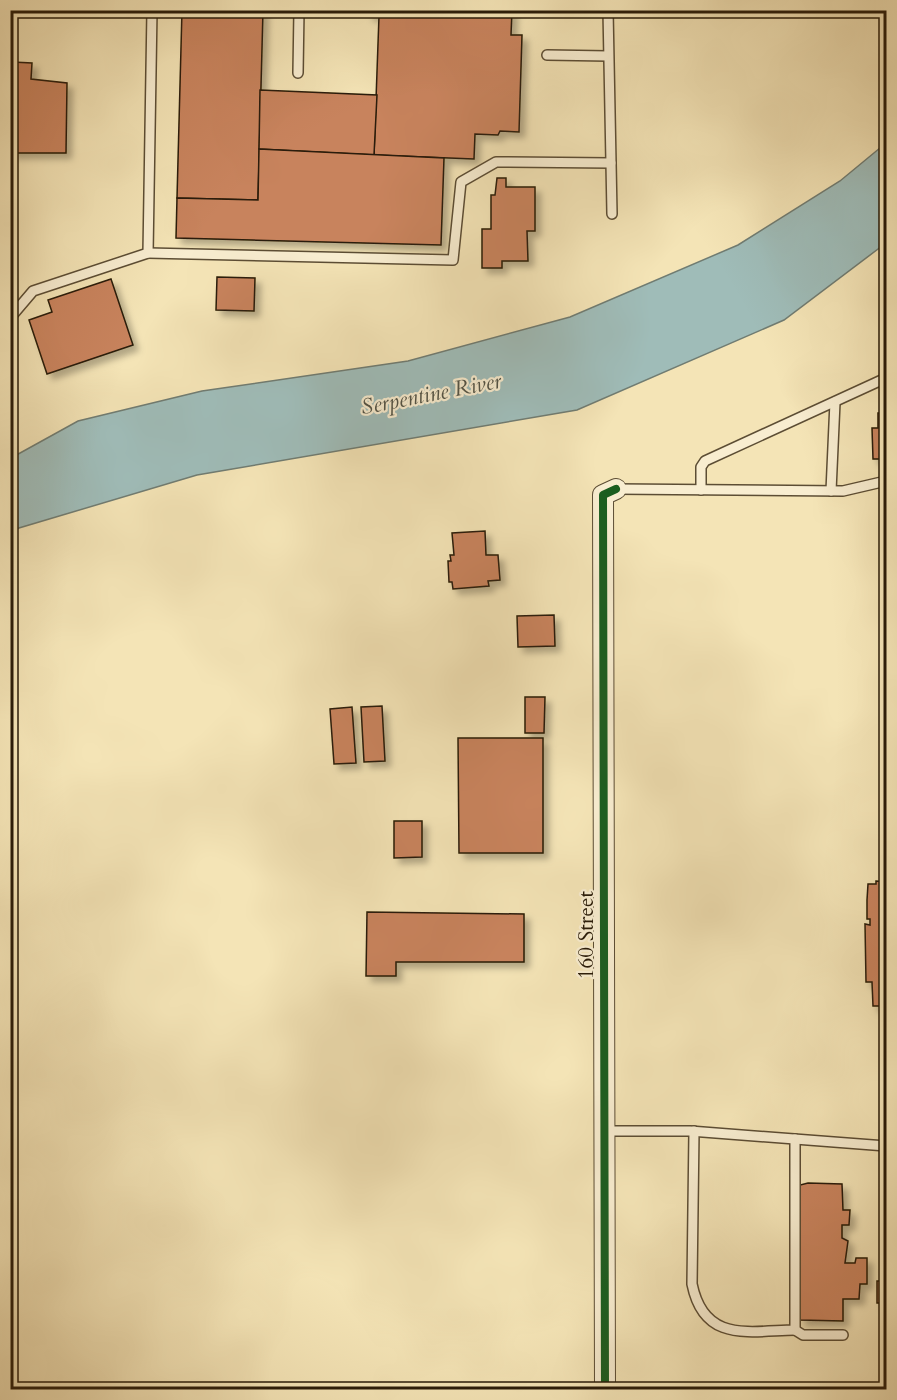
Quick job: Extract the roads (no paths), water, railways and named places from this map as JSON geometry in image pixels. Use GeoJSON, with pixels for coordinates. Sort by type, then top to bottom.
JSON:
{"type":"FeatureCollection","features":[{"type":"Feature","properties":{"kind":"street","name":"160 Street"},"geometry":{"type":"LineString","coordinates":[[605,1389],[603,495],[616,489]]}},
{"type":"Feature","properties":{"kind":"lane"},"geometry":{"type":"LineString","coordinates":[[148,254],[152,10]]}},
{"type":"Feature","properties":{"kind":"lane"},"geometry":{"type":"LineString","coordinates":[[298,73],[299,10]]}},
{"type":"Feature","properties":{"kind":"lane"},"geometry":{"type":"LineString","coordinates":[[608,10],[612,214]]}},
{"type":"Feature","properties":{"kind":"lane"},"geometry":{"type":"LineString","coordinates":[[547,55],[608,56]]}},
{"type":"Feature","properties":{"kind":"lane"},"geometry":{"type":"LineString","coordinates":[[10,318],[33,291],[148,254],[453,260],[461,182],[496,162],[611,163]]}},
{"type":"Feature","properties":{"kind":"lane"},"geometry":{"type":"LineString","coordinates":[[701,490],[701,467],[705,460],[886,378]]}},
{"type":"Feature","properties":{"kind":"lane"},"geometry":{"type":"LineString","coordinates":[[831,491],[835,402]]}},
{"type":"Feature","properties":{"kind":"lane"},"geometry":{"type":"LineString","coordinates":[[616,489],[843,491],[886,481]]}},
{"type":"Feature","properties":{"kind":"lane"},"geometry":{"type":"LineString","coordinates":[[604,1131],[694,1131],[886,1146]]}},
{"type":"Feature","properties":{"kind":"lane"},"geometry":{"type":"LineString","coordinates":[[694,1131],[692,1284],[695,1302],[706,1318],[717,1326],[735,1331],[795,1330],[803,1335],[843,1335]]}},
{"type":"Feature","properties":{"kind":"lane"},"geometry":{"type":"LineString","coordinates":[[795,1139],[795,1330]]}},
{"type":"Feature","properties":{"kind":"water","name":"Serpentine River"},"geometry":{"type":"Polygon","coordinates":[[[886,143],[886,243],[784,320],[577,410],[197,475],[19,528],[11,534],[11,458],[78,421],[202,391],[408,361],[570,317],[738,245],[840,181],[886,143]]]}}]}
